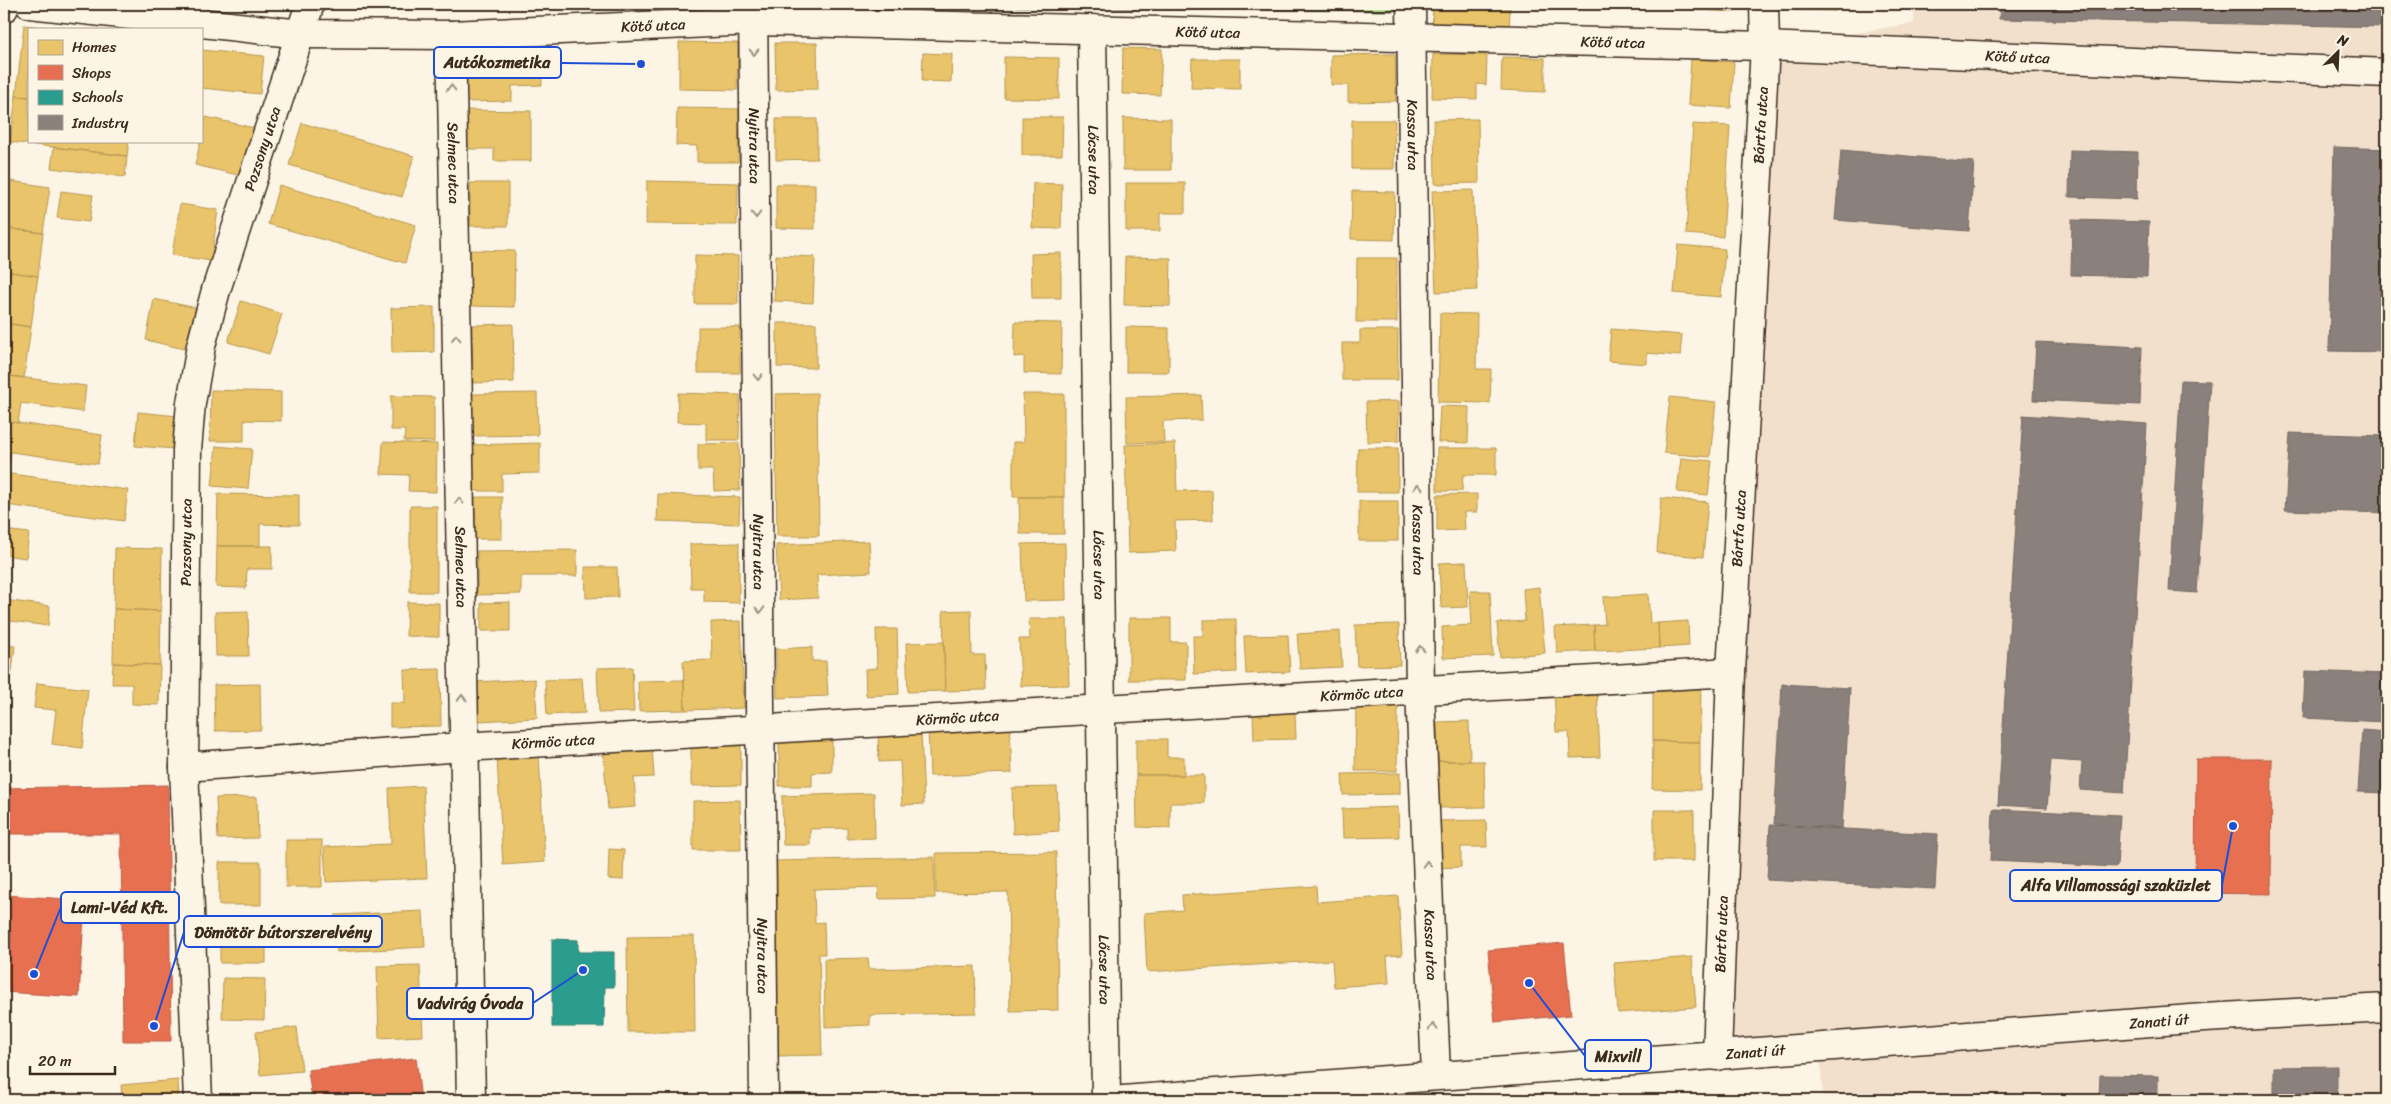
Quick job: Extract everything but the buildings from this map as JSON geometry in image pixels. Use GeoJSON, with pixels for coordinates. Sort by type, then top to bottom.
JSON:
{"type":"FeatureCollection","features":[{"type":"Feature","properties":{"kind":"street","name":"Kötő utca"},"geometry":{"type":"LineString","coordinates":[[30,4],[301,34],[450,35],[753,12],[1092,29],[1765,46],[2387,73]]}},
{"type":"Feature","properties":{"kind":"street","name":"Pozsony utca"},"geometry":{"type":"LineString","coordinates":[[198,1100],[184,767],[187,450],[191,403],[201,346],[216,290],[310,4]]}},
{"type":"Feature","properties":{"kind":"street","name":"Kassa utca"},"geometry":{"type":"LineString","coordinates":[[1411,4],[1420,690],[1436,1075]]}},
{"type":"Feature","properties":{"kind":"street","name":"Bártfa utca"},"geometry":{"type":"LineString","coordinates":[[1717,1056],[1731,672],[1765,46],[1764,4]]}},
{"type":"Feature","properties":{"kind":"street","name":"Nyitra utca"},"geometry":{"type":"LineString","coordinates":[[753,12],[762,729],[764,1100]]}},
{"type":"Feature","properties":{"kind":"street","name":"Lőcse utca"},"geometry":{"type":"LineString","coordinates":[[1092,29],[1103,709],[1106,1100]]}},
{"type":"Feature","properties":{"kind":"street","name":"Selmec utca"},"geometry":{"type":"LineString","coordinates":[[450,35],[471,1100]]}},
{"type":"Feature","properties":{"kind":"street","name":"Körmöc utca"},"geometry":{"type":"LineString","coordinates":[[184,767],[463,747],[1731,672]]}},
{"type":"Feature","properties":{"kind":"street","name":"Zanati út"},"geometry":{"type":"LineString","coordinates":[[1122,1100],[2204,1018],[2387,1008]]}},
{"type":"Feature","properties":{"kind":"shaded area"},"geometry":{"type":"Polygon","coordinates":[[[1914,4],[2387,4],[2387,1100],[1823,1100],[1820,1055],[1726,1060],[1769,48],[1914,23],[1914,4]]]}},
{"type":"Feature","properties":{"kind":"shaded area"},"geometry":{"type":"Polygon","coordinates":[[[1398,1095],[1398,1100],[1343,1100],[1398,1095]]]}},
{"type":"Feature","properties":{"kind":"green space"},"geometry":{"type":"Polygon","coordinates":[[[775,4],[1393,4],[1393,11],[775,4]]]}},
{"type":"Feature","properties":{"kind":"place","name":"Autókozmetika"},"geometry":{"type":"Point","coordinates":[641,64]}},
{"type":"Feature","properties":{"kind":"place","name":"Alfa Villamossági szaküzlet"},"geometry":{"type":"Point","coordinates":[2233,826]}},
{"type":"Feature","properties":{"kind":"place","name":"Vadvirág Óvoda"},"geometry":{"type":"Point","coordinates":[583,970]}},
{"type":"Feature","properties":{"kind":"place","name":"Lami-Véd Kft."},"geometry":{"type":"Point","coordinates":[34,974]}},
{"type":"Feature","properties":{"kind":"place","name":"Mixvill"},"geometry":{"type":"Point","coordinates":[1529,983]}},
{"type":"Feature","properties":{"kind":"place","name":"Dömötör bútorszerelvény"},"geometry":{"type":"Point","coordinates":[154,1026]}}]}
